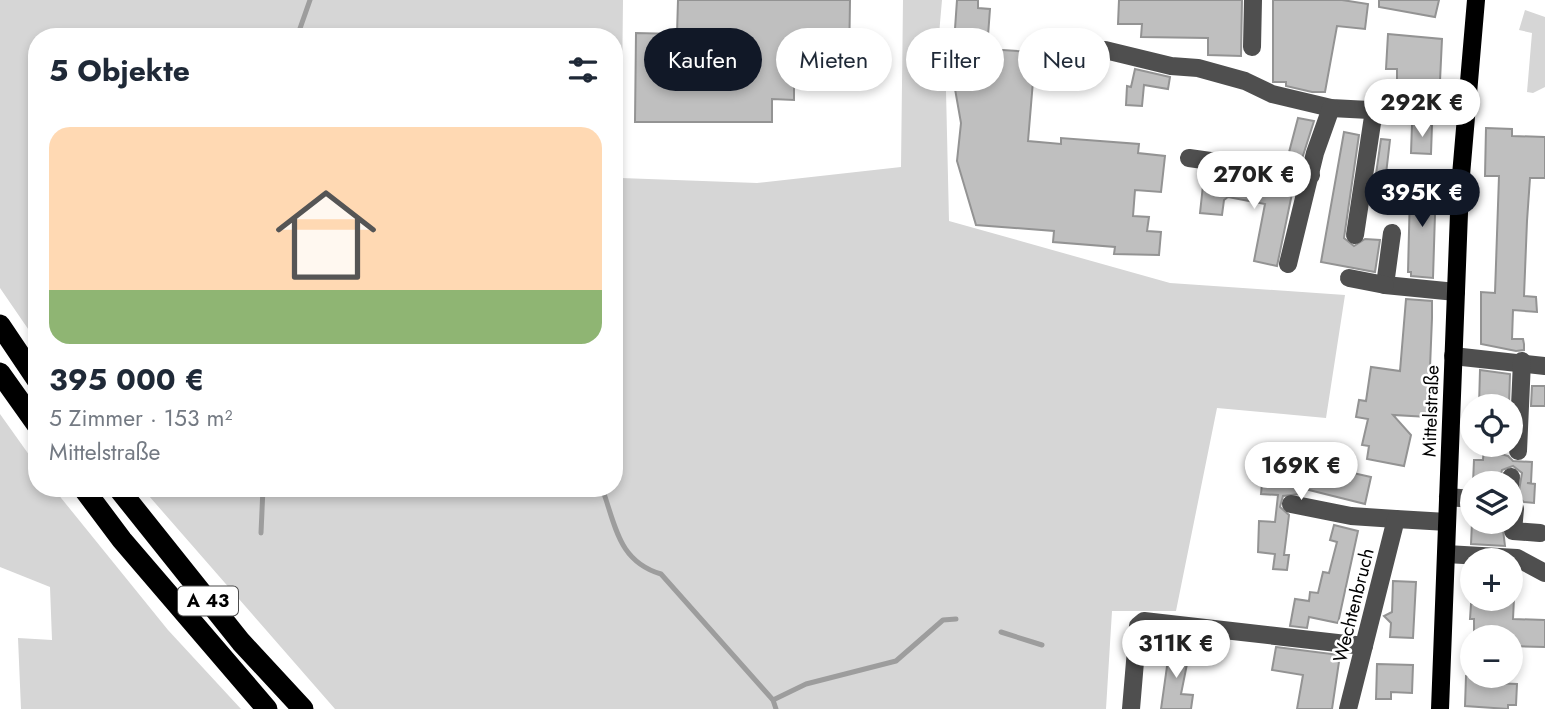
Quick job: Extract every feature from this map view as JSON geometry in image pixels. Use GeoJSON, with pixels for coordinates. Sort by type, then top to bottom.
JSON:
{"type":"FeatureCollection","features":[{"type":"Feature","properties":{"kind":"highway"},"geometry":{"type":"LineString","coordinates":[[0,325],[28,367]]}},
{"type":"Feature","properties":{"kind":"highway"},"geometry":{"type":"LineString","coordinates":[[0,373],[28,412]]}},
{"type":"Feature","properties":{"kind":"highway","name":"A 43"},"geometry":{"type":"LineString","coordinates":[[90,497],[122,540],[267,709]]}},
{"type":"Feature","properties":{"kind":"highway","name":"A 43"},"geometry":{"type":"LineString","coordinates":[[125,497],[241,642],[303,709]]}},
{"type":"Feature","properties":{"kind":"main road","name":"Mittelstraße"},"geometry":{"type":"LineString","coordinates":[[1440,709],[1456,292],[1465,115],[1476,0]]}},
{"type":"Feature","properties":{"kind":"street"},"geometry":{"type":"LineString","coordinates":[[1252,47],[1253,0]]}},
{"type":"Feature","properties":{"kind":"street"},"geometry":{"type":"LineString","coordinates":[[1110,51],[1171,66],[1198,68],[1245,82],[1272,94],[1331,108],[1465,115]]}},
{"type":"Feature","properties":{"kind":"street"},"geometry":{"type":"LineString","coordinates":[[1288,264],[1331,108]]}},
{"type":"Feature","properties":{"kind":"street"},"geometry":{"type":"LineString","coordinates":[[1355,235],[1374,110]]}},
{"type":"Feature","properties":{"kind":"street"},"geometry":{"type":"LineString","coordinates":[[1189,158],[1311,174]]}},
{"type":"Feature","properties":{"kind":"street"},"geometry":{"type":"LineString","coordinates":[[1385,285],[1392,233]]}},
{"type":"Feature","properties":{"kind":"street"},"geometry":{"type":"LineString","coordinates":[[1349,278],[1385,285],[1456,292]]}},
{"type":"Feature","properties":{"kind":"street"},"geometry":{"type":"LineString","coordinates":[[1453,356],[1522,361],[1545,366]]}},
{"type":"Feature","properties":{"kind":"street"},"geometry":{"type":"LineString","coordinates":[[1521,394],[1522,361]]}},
{"type":"Feature","properties":{"kind":"street"},"geometry":{"type":"LineString","coordinates":[[1448,496],[1460,498]]}},
{"type":"Feature","properties":{"kind":"street"},"geometry":{"type":"LineString","coordinates":[[1291,504],[1351,516],[1447,522]]}},
{"type":"Feature","properties":{"kind":"street","name":"Wechtenbruch"},"geometry":{"type":"LineString","coordinates":[[1348,709],[1396,519]]}},
{"type":"Feature","properties":{"kind":"street"},"geometry":{"type":"LineString","coordinates":[[1523,532],[1540,533]]}},
{"type":"Feature","properties":{"kind":"street"},"geometry":{"type":"LineString","coordinates":[[1446,554],[1517,558],[1545,573]]}},
{"type":"Feature","properties":{"kind":"street"},"geometry":{"type":"LineString","coordinates":[[1131,709],[1138,626],[1144,621],[1364,646]]}},
{"type":"Feature","properties":{"kind":"shaded area"},"geometry":{"type":"Polygon","coordinates":[[[0,0],[623,0],[623,28],[28,28],[28,329],[0,288],[0,0]]]}},
{"type":"Feature","properties":{"kind":"shaded area"},"geometry":{"type":"Polygon","coordinates":[[[903,0],[942,0],[940,28],[906,28],[906,91],[946,91],[949,221],[1170,283],[1345,295],[1326,418],[1217,408],[1176,611],[1112,611],[1106,709],[335,709],[150,497],[623,497],[623,178],[757,183],[901,167],[903,0]]]}},
{"type":"Feature","properties":{"kind":"shaded area"},"geometry":{"type":"Polygon","coordinates":[[[1525,10],[1545,17],[1545,87],[1533,93],[1527,92],[1532,33],[1519,30],[1525,10]]]}},
{"type":"Feature","properties":{"kind":"shaded area"},"geometry":{"type":"Polygon","coordinates":[[[0,414],[28,453],[28,497],[60,497],[168,630],[241,709],[21,709],[18,638],[52,640],[50,587],[0,567],[0,414]]]}},
{"type":"Feature","properties":{"kind":"building"},"geometry":{"type":"Polygon","coordinates":[[[678,0],[850,0],[850,28],[776,28],[776,91],[794,91],[794,100],[772,99],[772,122],[635,122],[636,33],[644,33],[644,91],[762,91],[762,28],[677,28],[678,0]]]}},
{"type":"Feature","properties":{"kind":"building"},"geometry":{"type":"Polygon","coordinates":[[[957,0],[978,0],[978,8],[990,9],[989,28],[955,28],[957,0]]]}},
{"type":"Feature","properties":{"kind":"building"},"geometry":{"type":"Polygon","coordinates":[[[1119,0],[1242,0],[1241,56],[1208,55],[1208,38],[1141,37],[1142,24],[1118,24],[1119,0]]]}},
{"type":"Feature","properties":{"kind":"building"},"geometry":{"type":"Polygon","coordinates":[[[1273,0],[1342,0],[1368,4],[1365,29],[1337,26],[1325,92],[1286,86],[1286,82],[1273,82],[1273,0]]]}},
{"type":"Feature","properties":{"kind":"building"},"geometry":{"type":"Polygon","coordinates":[[[1379,0],[1439,0],[1435,17],[1379,7],[1379,0]]]}},
{"type":"Feature","properties":{"kind":"building"},"geometry":{"type":"Polygon","coordinates":[[[1388,34],[1442,39],[1439,102],[1413,101],[1413,92],[1397,91],[1397,69],[1386,69],[1388,34]]]}},
{"type":"Feature","properties":{"kind":"building"},"geometry":{"type":"Polygon","coordinates":[[[1004,50],[1018,51],[1018,91],[1032,91],[1028,141],[1061,144],[1061,138],[1139,144],[1138,153],[1165,156],[1161,192],[1135,190],[1133,216],[1149,217],[1147,231],[1161,232],[1159,255],[1114,254],[1115,247],[1053,242],[1054,231],[976,225],[957,161],[961,123],[955,91],[1004,91],[1004,50]]]}},
{"type":"Feature","properties":{"kind":"building"},"geometry":{"type":"Polygon","coordinates":[[[1135,69],[1170,77],[1168,89],[1144,85],[1142,106],[1126,105],[1127,86],[1131,87],[1135,69]]]}},
{"type":"Feature","properties":{"kind":"building"},"geometry":{"type":"Polygon","coordinates":[[[1298,118],[1314,121],[1301,162],[1287,160],[1298,118]]]}},
{"type":"Feature","properties":{"kind":"building"},"geometry":{"type":"Polygon","coordinates":[[[1412,124],[1432,125],[1431,154],[1411,153],[1412,124]]]}},
{"type":"Feature","properties":{"kind":"building"},"geometry":{"type":"Polygon","coordinates":[[[1486,128],[1512,129],[1512,136],[1545,137],[1545,178],[1530,178],[1527,221],[1524,296],[1536,297],[1537,312],[1513,310],[1512,339],[1523,339],[1524,350],[1481,344],[1481,292],[1495,293],[1499,176],[1485,176],[1486,128]]]}},
{"type":"Feature","properties":{"kind":"building"},"geometry":{"type":"Polygon","coordinates":[[[1344,132],[1359,135],[1344,238],[1354,246],[1365,239],[1380,240],[1375,272],[1321,262],[1344,132]]]}},
{"type":"Feature","properties":{"kind":"building"},"geometry":{"type":"Polygon","coordinates":[[[1381,139],[1390,140],[1386,174],[1376,174],[1381,139]]]}},
{"type":"Feature","properties":{"kind":"building"},"geometry":{"type":"Polygon","coordinates":[[[1204,176],[1229,178],[1229,184],[1268,190],[1269,181],[1294,184],[1277,266],[1254,261],[1265,204],[1228,197],[1224,200],[1222,215],[1200,213],[1204,176]]]}},
{"type":"Feature","properties":{"kind":"building"},"geometry":{"type":"Polygon","coordinates":[[[1414,181],[1436,182],[1433,278],[1411,276],[1411,272],[1408,272],[1410,191],[1414,191],[1414,181]]]}},
{"type":"Feature","properties":{"kind":"building"},"geometry":{"type":"Polygon","coordinates":[[[1406,299],[1432,301],[1432,318],[1428,417],[1393,415],[1411,435],[1404,466],[1367,459],[1369,446],[1362,445],[1368,419],[1356,417],[1359,400],[1366,401],[1371,367],[1400,371],[1406,299]]]}},
{"type":"Feature","properties":{"kind":"building"},"geometry":{"type":"Polygon","coordinates":[[[1480,370],[1510,374],[1509,394],[1479,394],[1480,370]]]}},
{"type":"Feature","properties":{"kind":"building"},"geometry":{"type":"Polygon","coordinates":[[[1532,386],[1545,386],[1545,406],[1531,406],[1532,386]]]}},
{"type":"Feature","properties":{"kind":"building"},"geometry":{"type":"Polygon","coordinates":[[[1483,457],[1509,457],[1513,461],[1532,462],[1531,483],[1527,483],[1535,484],[1534,503],[1523,501],[1523,471],[1513,466],[1502,471],[1474,471],[1474,460],[1483,460],[1483,457]]]}},
{"type":"Feature","properties":{"kind":"building"},"geometry":{"type":"Polygon","coordinates":[[[1264,462],[1289,464],[1288,472],[1332,481],[1335,469],[1371,477],[1365,504],[1301,488],[1300,494],[1283,496],[1280,507],[1289,515],[1284,555],[1289,555],[1287,570],[1273,569],[1275,554],[1258,552],[1259,521],[1275,522],[1278,495],[1261,494],[1264,462]]]}},
{"type":"Feature","properties":{"kind":"building"},"geometry":{"type":"Polygon","coordinates":[[[1334,525],[1358,531],[1338,623],[1309,617],[1307,628],[1290,626],[1295,599],[1309,601],[1310,592],[1318,593],[1323,572],[1329,573],[1337,542],[1330,540],[1334,525]]]}},
{"type":"Feature","properties":{"kind":"building"},"geometry":{"type":"Polygon","coordinates":[[[1471,534],[1504,534],[1505,546],[1471,544],[1471,534]]]}},
{"type":"Feature","properties":{"kind":"building"},"geometry":{"type":"Polygon","coordinates":[[[1393,581],[1416,582],[1413,638],[1390,637],[1391,623],[1384,616],[1392,612],[1393,581]]]}},
{"type":"Feature","properties":{"kind":"building"},"geometry":{"type":"Polygon","coordinates":[[[1471,611],[1513,611],[1513,619],[1545,620],[1545,647],[1523,646],[1523,625],[1474,625],[1474,619],[1470,619],[1471,611]]]}},
{"type":"Feature","properties":{"kind":"building"},"geometry":{"type":"Polygon","coordinates":[[[1170,645],[1187,647],[1186,654],[1189,654],[1181,694],[1193,695],[1191,709],[1161,709],[1170,645]]]}},
{"type":"Feature","properties":{"kind":"building"},"geometry":{"type":"Polygon","coordinates":[[[1276,647],[1340,655],[1332,709],[1297,709],[1303,675],[1272,670],[1276,647]]]}},
{"type":"Feature","properties":{"kind":"building"},"geometry":{"type":"Polygon","coordinates":[[[1377,664],[1413,665],[1412,693],[1391,692],[1391,699],[1376,699],[1377,664]]]}},
{"type":"Feature","properties":{"kind":"building"},"geometry":{"type":"Polygon","coordinates":[[[1466,688],[1517,688],[1516,705],[1508,705],[1508,709],[1465,706],[1466,688]]]}},
{"type":"Feature","properties":{"kind":"waterway"},"geometry":{"type":"LineString","coordinates":[[300,28],[310,0]]}},
{"type":"Feature","properties":{"kind":"waterway"},"geometry":{"type":"LineString","coordinates":[[261,533],[263,497]]}},
{"type":"Feature","properties":{"kind":"waterway"},"geometry":{"type":"LineString","coordinates":[[605,497],[615,528],[627,551],[647,568],[661,574],[773,700],[776,709]]}},
{"type":"Feature","properties":{"kind":"waterway"},"geometry":{"type":"LineString","coordinates":[[773,700],[806,684],[896,661],[943,620],[956,619]]}},
{"type":"Feature","properties":{"kind":"waterway"},"geometry":{"type":"LineString","coordinates":[[1001,632],[1042,645]]}}]}
